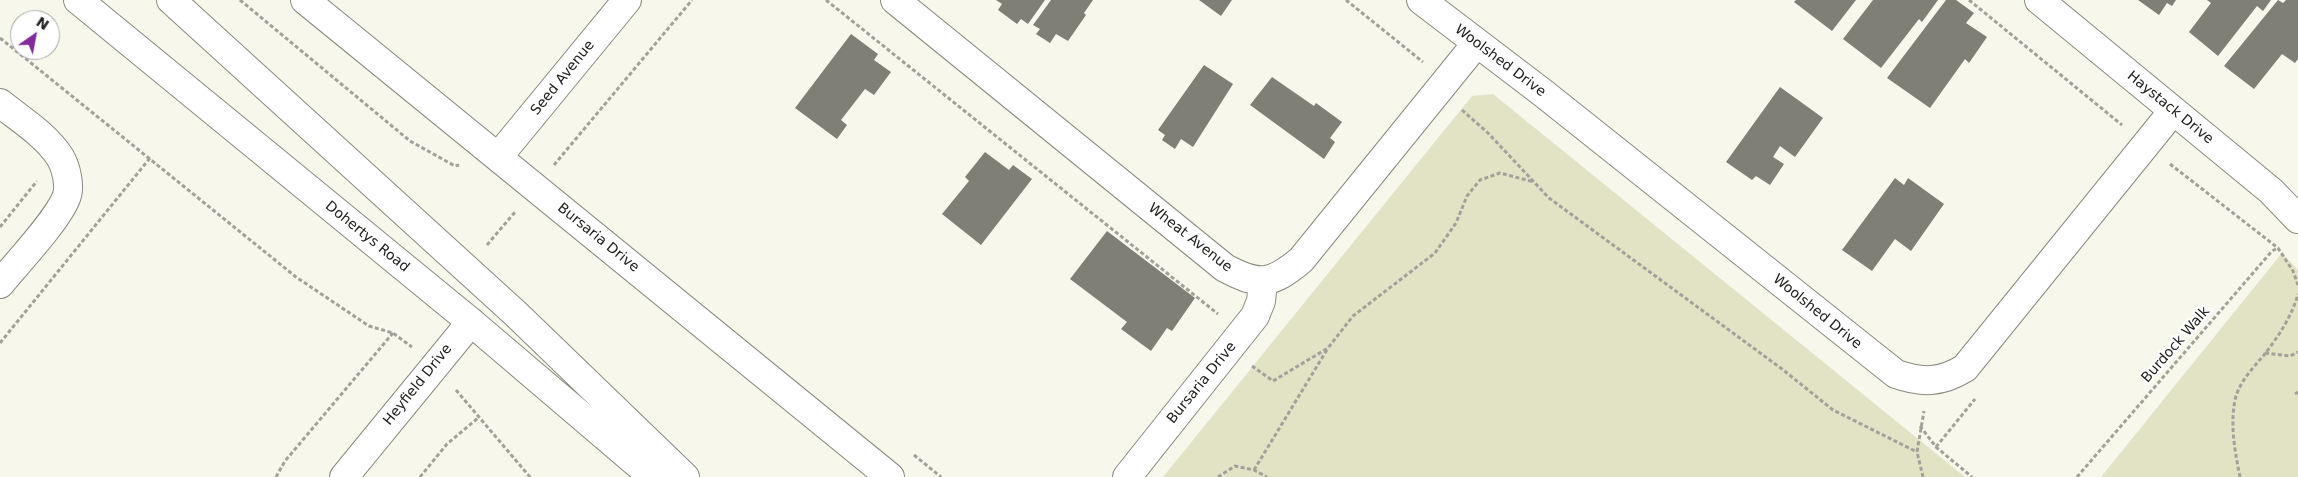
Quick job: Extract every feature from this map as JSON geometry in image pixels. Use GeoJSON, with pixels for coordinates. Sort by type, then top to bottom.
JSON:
{"type":"FeatureCollection","features":[{"type":"Feature","properties":{"kind":"street","name":"Dohertys Road"},"geometry":{"type":"LineString","coordinates":[[78,0],[471,322],[653,477]]}},
{"type":"Feature","properties":{"kind":"street"},"geometry":{"type":"LineString","coordinates":[[171,0],[492,293],[685,477]]}},
{"type":"Feature","properties":{"kind":"street","name":"Bursaria Drive"},"geometry":{"type":"LineString","coordinates":[[305,0],[890,477]]}},
{"type":"Feature","properties":{"kind":"street","name":"Seed Avenue"},"geometry":{"type":"LineString","coordinates":[[498,157],[627,0]]}},
{"type":"Feature","properties":{"kind":"street","name":"Wheat Avenue"},"geometry":{"type":"LineString","coordinates":[[895,0],[1225,268],[1246,279],[1263,282]]}},
{"type":"Feature","properties":{"kind":"street","name":"Woolshed Drive"},"geometry":{"type":"LineString","coordinates":[[1421,0],[1476,44],[1543,93],[1896,374],[1917,381],[1932,381],[1950,377],[1965,368],[2173,111]]}},
{"type":"Feature","properties":{"kind":"street","name":"Haystack Drive"},"geometry":{"type":"LineString","coordinates":[[2039,0],[2271,191],[2298,219]]}},
{"type":"Feature","properties":{"kind":"street"},"geometry":{"type":"LineString","coordinates":[[1263,282],[1283,275],[1301,260],[1476,44]]}},
{"type":"Feature","properties":{"kind":"street"},"geometry":{"type":"LineString","coordinates":[[0,103],[46,140],[60,158],[67,176],[67,197],[54,217],[0,284]]}},
{"type":"Feature","properties":{"kind":"street","name":"Bursaria Drive"},"geometry":{"type":"LineString","coordinates":[[1126,477],[1255,316],[1261,301],[1263,282]]}},
{"type":"Feature","properties":{"kind":"street","name":"Heyfield Drive"},"geometry":{"type":"LineString","coordinates":[[344,477],[471,322],[492,293]]}},
{"type":"Feature","properties":{"kind":"path"},"geometry":{"type":"LineString","coordinates":[[240,0],[410,141],[455,166],[498,157]]}},
{"type":"Feature","properties":{"kind":"path"},"geometry":{"type":"LineString","coordinates":[[479,241],[485,248],[692,0]]}},
{"type":"Feature","properties":{"kind":"path"},"geometry":{"type":"LineString","coordinates":[[826,0],[1226,321],[1216,334],[1263,376],[1273,381],[1328,348]]}},
{"type":"Feature","properties":{"kind":"path"},"geometry":{"type":"LineString","coordinates":[[1346,0],[1432,70],[1424,80],[1488,132],[1549,198],[1782,369],[1833,410],[1916,452]]}},
{"type":"Feature","properties":{"kind":"path"},"geometry":{"type":"LineString","coordinates":[[0,38],[296,277],[369,326],[393,332],[435,365],[530,477]]}},
{"type":"Feature","properties":{"kind":"path"},"geometry":{"type":"LineString","coordinates":[[0,343],[150,158]]}},
{"type":"Feature","properties":{"kind":"path"},"geometry":{"type":"LineString","coordinates":[[1254,470],[1328,348],[1353,316],[1435,253],[1456,223],[1467,196],[1480,180],[1500,173],[1534,182]]}},
{"type":"Feature","properties":{"kind":"path"},"geometry":{"type":"LineString","coordinates":[[0,227],[42,176]]}},
{"type":"Feature","properties":{"kind":"path","name":"Burdock Walk"},"geometry":{"type":"LineString","coordinates":[[2077,477],[2272,251],[2284,244]]}},
{"type":"Feature","properties":{"kind":"path"},"geometry":{"type":"LineString","coordinates":[[2240,477],[2233,439],[2235,399],[2248,374],[2265,353],[2293,310],[2298,294]]}},
{"type":"Feature","properties":{"kind":"path"},"geometry":{"type":"LineString","coordinates":[[276,477],[285,461],[393,332]]}},
{"type":"Feature","properties":{"kind":"path"},"geometry":{"type":"LineString","coordinates":[[2265,353],[2290,356],[2298,352]]}},
{"type":"Feature","properties":{"kind":"path"},"geometry":{"type":"LineString","coordinates":[[420,477],[447,444],[478,418]]}},
{"type":"Feature","properties":{"kind":"path"},"geometry":{"type":"LineString","coordinates":[[1923,477],[1916,452],[1920,426],[1936,447],[1972,477]]}},
{"type":"Feature","properties":{"kind":"path"},"geometry":{"type":"LineString","coordinates":[[1218,477],[1235,466],[1254,470],[1267,477]]}},
{"type":"Feature","properties":{"kind":"green space"},"geometry":{"type":"Polygon","coordinates":[[[1493,94],[1965,477],[1163,477],[1472,96],[1493,94]]]}},
{"type":"Feature","properties":{"kind":"green space"},"geometry":{"type":"Polygon","coordinates":[[[2282,253],[2298,270],[2298,477],[2101,477],[2282,253]]]}},
{"type":"Feature","properties":{"kind":"building"},"geometry":{"type":"Polygon","coordinates":[[[996,0],[1045,0],[1028,24],[1021,19],[1017,24],[998,10],[1002,4],[996,0]]]}},
{"type":"Feature","properties":{"kind":"building"},"geometry":{"type":"Polygon","coordinates":[[[1051,0],[1093,0],[1084,13],[1086,15],[1068,41],[1056,34],[1050,43],[1036,34],[1040,29],[1033,25],[1051,0]]]}},
{"type":"Feature","properties":{"kind":"building"},"geometry":{"type":"Polygon","coordinates":[[[1199,0],[1232,0],[1221,16],[1199,0]]]}},
{"type":"Feature","properties":{"kind":"building"},"geometry":{"type":"Polygon","coordinates":[[[1796,0],[1856,0],[1832,31],[1794,2],[1796,0]]]}},
{"type":"Feature","properties":{"kind":"building"},"geometry":{"type":"Polygon","coordinates":[[[1873,0],[1938,0],[1922,22],[1919,19],[1881,68],[1843,39],[1873,0]]]}},
{"type":"Feature","properties":{"kind":"building"},"geometry":{"type":"Polygon","coordinates":[[[1946,0],[1956,0],[1974,13],[1966,23],[1987,37],[1969,63],[1965,59],[1930,108],[1887,78],[1946,0]]]}},
{"type":"Feature","properties":{"kind":"building"},"geometry":{"type":"Polygon","coordinates":[[[2138,0],[2176,0],[2172,6],[2167,3],[2159,15],[2138,0]]]}},
{"type":"Feature","properties":{"kind":"building"},"geometry":{"type":"Polygon","coordinates":[[[2207,0],[2271,0],[2263,11],[2257,6],[2218,56],[2189,32],[2211,3],[2207,0]]]}},
{"type":"Feature","properties":{"kind":"building"},"geometry":{"type":"Polygon","coordinates":[[[2278,0],[2283,3],[2286,0],[2298,0],[2298,59],[2295,63],[2282,54],[2254,89],[2224,66],[2278,0]]]}},
{"type":"Feature","properties":{"kind":"building"},"geometry":{"type":"Polygon","coordinates":[[[851,34],[878,54],[874,60],[891,72],[874,95],[865,89],[841,120],[847,125],[837,139],[795,108],[851,34]]]}},
{"type":"Feature","properties":{"kind":"building"},"geometry":{"type":"Polygon","coordinates":[[[1204,65],[1233,84],[1193,147],[1181,139],[1175,149],[1162,140],[1165,135],[1158,130],[1204,65]]]}},
{"type":"Feature","properties":{"kind":"building"},"geometry":{"type":"Polygon","coordinates":[[[1272,77],[1314,106],[1316,103],[1342,122],[1330,138],[1335,142],[1324,159],[1250,105],[1272,77]]]}},
{"type":"Feature","properties":{"kind":"building"},"geometry":{"type":"Polygon","coordinates":[[[1780,87],[1823,118],[1795,157],[1780,146],[1773,157],[1784,164],[1770,185],[1756,176],[1752,180],[1726,162],[1780,87]]]}},
{"type":"Feature","properties":{"kind":"building"},"geometry":{"type":"Polygon","coordinates":[[[985,152],[1009,170],[1013,165],[1032,179],[981,245],[942,214],[969,181],[965,177],[985,152]]]}},
{"type":"Feature","properties":{"kind":"building"},"geometry":{"type":"Polygon","coordinates":[[[1895,178],[1904,185],[1908,178],[1944,204],[1911,251],[1895,239],[1872,271],[1842,250],[1895,178]]]}},
{"type":"Feature","properties":{"kind":"building"},"geometry":{"type":"Polygon","coordinates":[[[1107,231],[1195,298],[1172,331],[1167,328],[1151,351],[1121,329],[1127,322],[1070,279],[1107,231]]]}}]}
